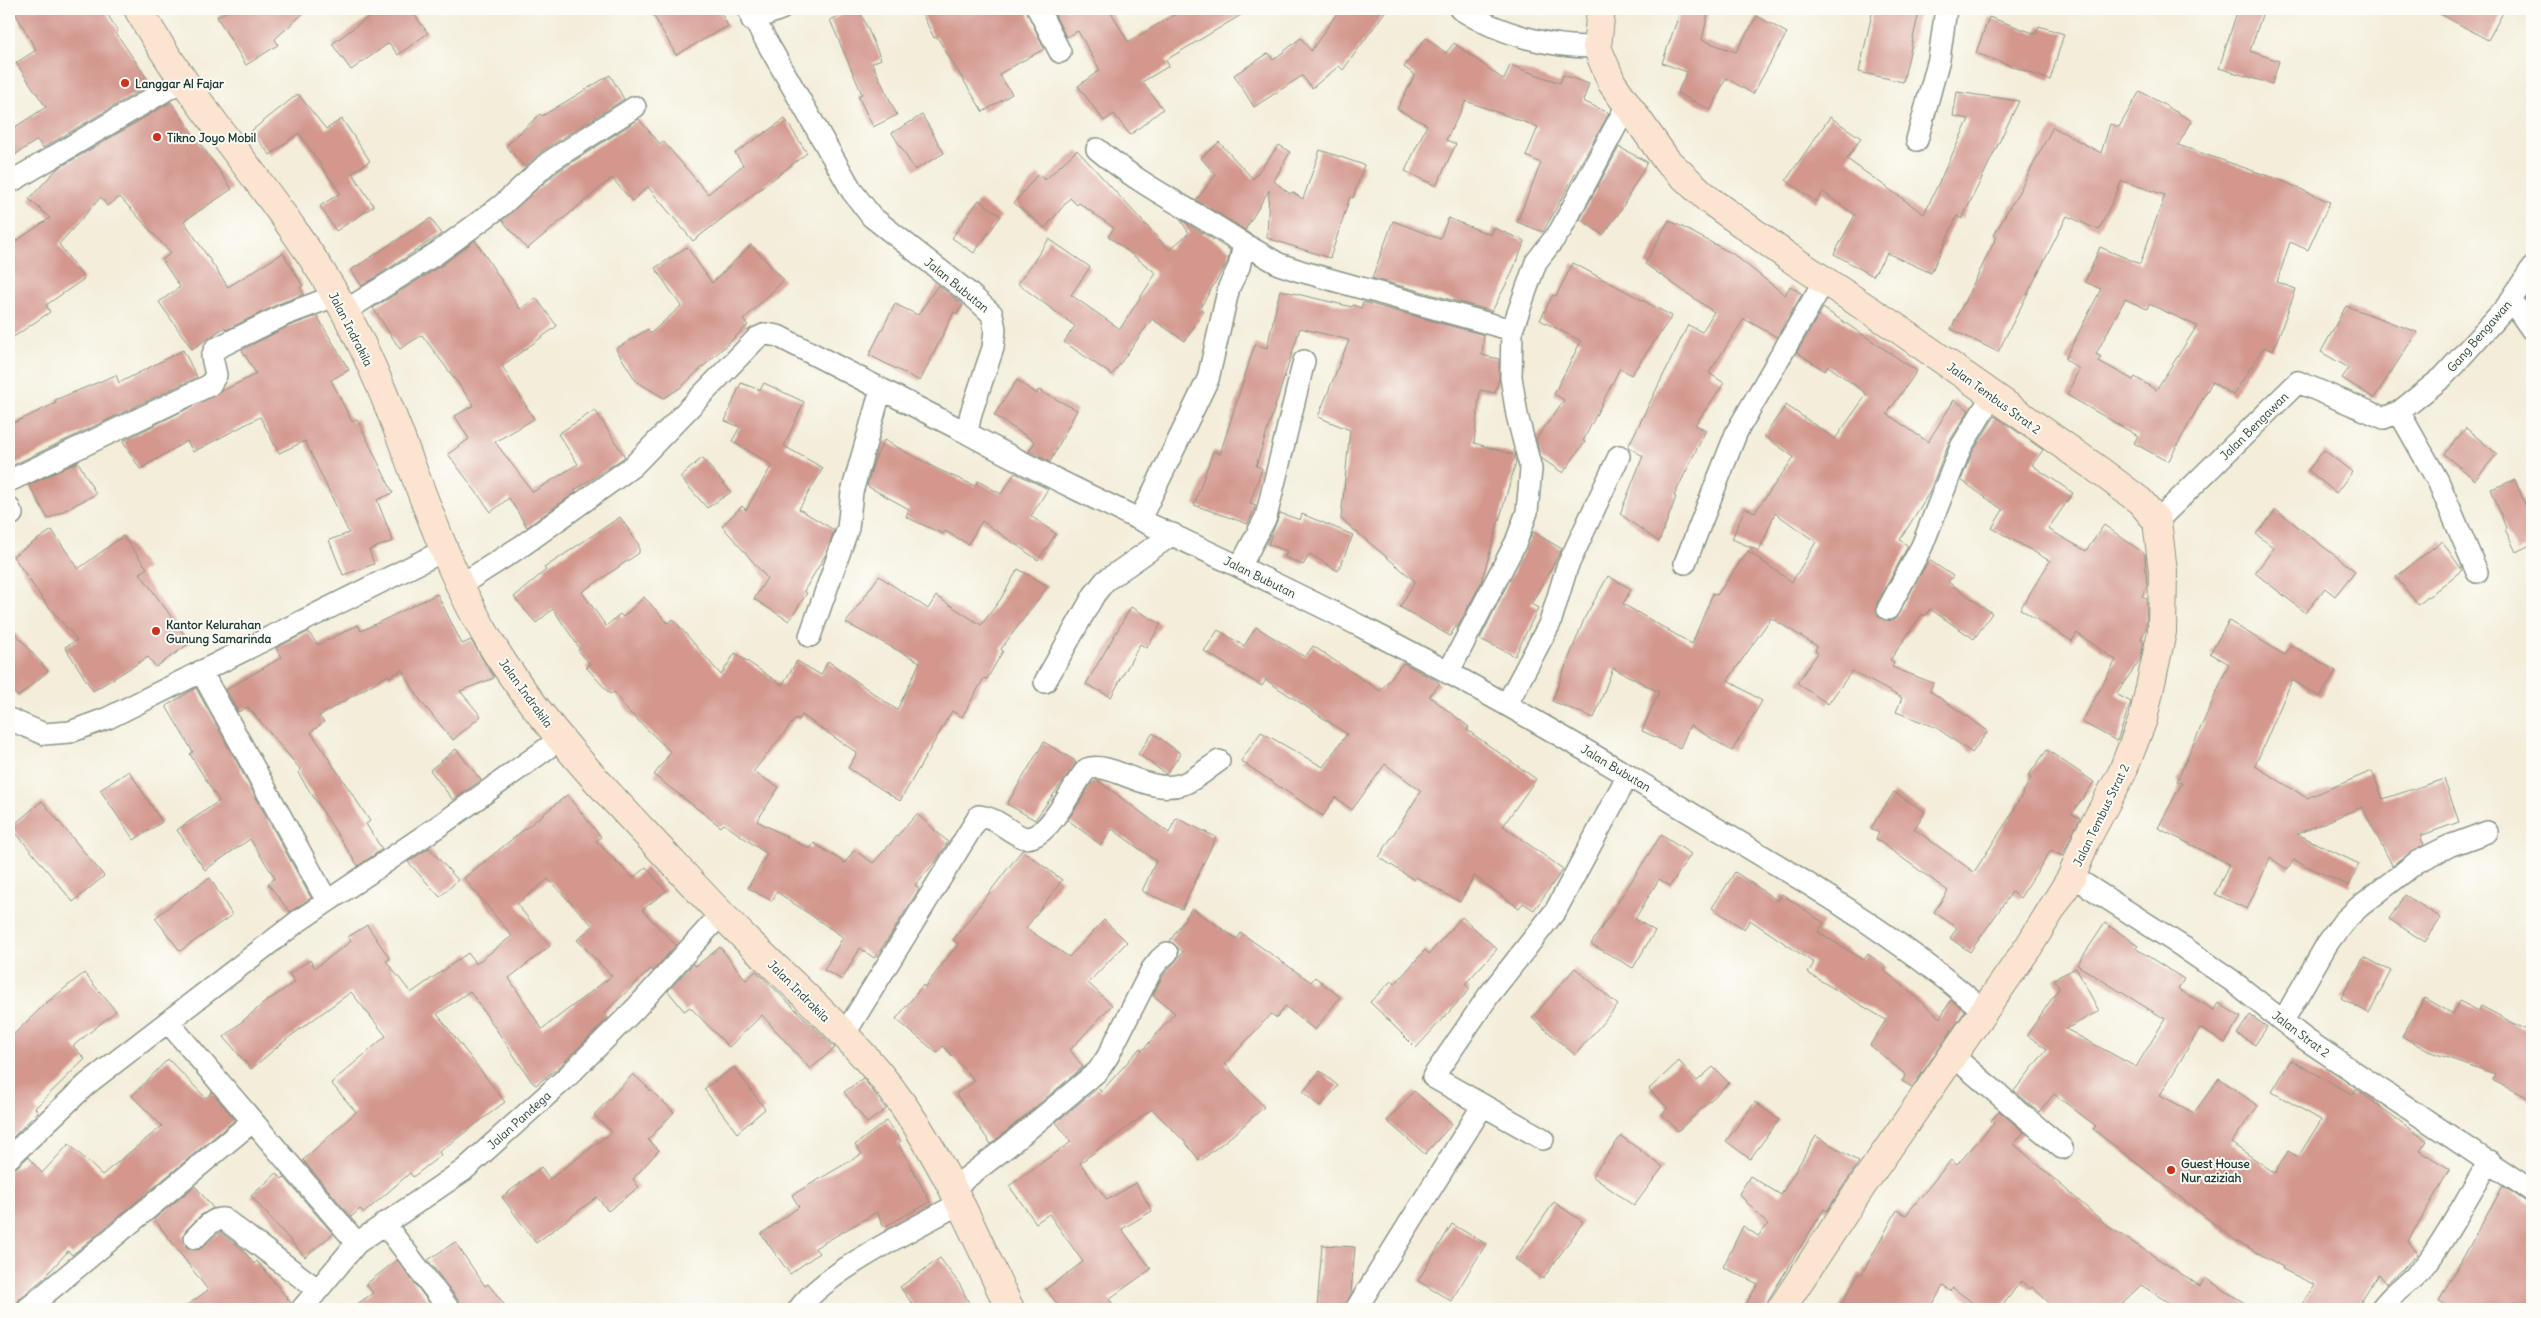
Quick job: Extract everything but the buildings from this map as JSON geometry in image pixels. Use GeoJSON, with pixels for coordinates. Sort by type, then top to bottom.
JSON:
{"type":"FeatureCollection","features":[{"type":"Feature","properties":{"kind":"street","name":"Jalan Indrakila"},"geometry":{"type":"LineString","coordinates":[[138,9],[162,50],[183,80],[304,245],[340,304],[385,400],[467,605],[504,664],[560,739],[720,914],[844,1035],[887,1084],[920,1128],[956,1196],[1010,1309]]}},
{"type":"Feature","properties":{"kind":"street"},"geometry":{"type":"LineString","coordinates":[[750,14],[781,9]]}},
{"type":"Feature","properties":{"kind":"street"},"geometry":{"type":"LineString","coordinates":[[1038,9],[1060,52]]}},
{"type":"Feature","properties":{"kind":"street"},"geometry":{"type":"LineString","coordinates":[[1460,9],[1475,18],[1550,44],[1572,48],[1597,47]]}},
{"type":"Feature","properties":{"kind":"street","name":"Jalan Tembus Strat 2"},"geometry":{"type":"LineString","coordinates":[[1601,9],[1597,47],[1612,83],[1667,161],[1709,200],[1824,281],[1900,330],[2140,501],[2156,521],[2163,571],[2162,632],[2142,718],[2122,773],[2086,840],[2072,876],[2030,946],[1862,1186],[1781,1309]]}},
{"type":"Feature","properties":{"kind":"street"},"geometry":{"type":"LineString","coordinates":[[1917,140],[1939,59],[1946,9]]}},
{"type":"Feature","properties":{"kind":"street","name":"Jalan Bubutan"},"geometry":{"type":"LineString","coordinates":[[750,14],[852,191],[872,218],[969,293],[992,314],[994,330],[993,348],[971,413],[967,434],[1364,628],[1506,704],[1791,872],[1906,948],[1946,978],[1984,1011]]}},
{"type":"Feature","properties":{"kind":"street"},"geometry":{"type":"LineString","coordinates":[[9,183],[183,80]]}},
{"type":"Feature","properties":{"kind":"street"},"geometry":{"type":"LineString","coordinates":[[1448,673],[1516,542],[1527,512],[1531,469],[1517,415],[1511,377],[1512,330],[1536,262],[1560,231],[1627,105]]}},
{"type":"Feature","properties":{"kind":"street"},"geometry":{"type":"LineString","coordinates":[[9,481],[210,385],[216,375],[212,357],[215,349],[284,315],[340,304],[437,253],[501,206],[549,162],[635,107]]}},
{"type":"Feature","properties":{"kind":"street"},"geometry":{"type":"LineString","coordinates":[[1097,149],[1141,183],[1196,213],[1279,264],[1512,330]]}},
{"type":"Feature","properties":{"kind":"street"},"geometry":{"type":"LineString","coordinates":[[1140,519],[1208,379],[1229,287],[1239,266],[1244,244]]}},
{"type":"Feature","properties":{"kind":"street","name":"Gang Bengawan"},"geometry":{"type":"LineString","coordinates":[[2419,398],[2443,377],[2490,327],[2532,268]]}},
{"type":"Feature","properties":{"kind":"street"},"geometry":{"type":"LineString","coordinates":[[1684,563],[1737,431],[1824,281]]}},
{"type":"Feature","properties":{"kind":"street"},"geometry":{"type":"LineString","coordinates":[[2511,300],[2532,330]]}},
{"type":"Feature","properties":{"kind":"street"},"geometry":{"type":"LineString","coordinates":[[459,586],[523,546],[633,466],[757,338],[766,334],[778,336],[967,434]]}},
{"type":"Feature","properties":{"kind":"street"},"geometry":{"type":"LineString","coordinates":[[1240,567],[1266,517],[1304,361]]}},
{"type":"Feature","properties":{"kind":"street","name":"Jalan Bengawan"},"geometry":{"type":"LineString","coordinates":[[2156,521],[2298,382],[2384,418],[2399,412],[2419,398]]}},
{"type":"Feature","properties":{"kind":"street"},"geometry":{"type":"LineString","coordinates":[[810,636],[848,528],[852,492],[881,389]]}},
{"type":"Feature","properties":{"kind":"street"},"geometry":{"type":"LineString","coordinates":[[1888,609],[1922,546],[1961,447],[1992,396]]}},
{"type":"Feature","properties":{"kind":"street"},"geometry":{"type":"LineString","coordinates":[[2399,412],[2438,481],[2477,572]]}},
{"type":"Feature","properties":{"kind":"street"},"geometry":{"type":"LineString","coordinates":[[1506,704],[1550,624],[1567,566],[1619,456]]}},
{"type":"Feature","properties":{"kind":"street"},"geometry":{"type":"LineString","coordinates":[[1045,682],[1094,595],[1105,581],[1173,534]]}},
{"type":"Feature","properties":{"kind":"street"},"geometry":{"type":"LineString","coordinates":[[9,719],[44,734],[70,732],[108,718],[444,550]]}},
{"type":"Feature","properties":{"kind":"street"},"geometry":{"type":"LineString","coordinates":[[201,671],[327,902]]}},
{"type":"Feature","properties":{"kind":"street"},"geometry":{"type":"LineString","coordinates":[[9,1158],[87,1084],[297,922],[560,739]]}},
{"type":"Feature","properties":{"kind":"street"},"geometry":{"type":"LineString","coordinates":[[844,1035],[979,816],[990,817],[1022,837],[1031,838],[1043,832],[1054,819],[1077,780],[1087,769],[1102,768],[1151,786],[1170,786],[1183,784],[1219,762]]}},
{"type":"Feature","properties":{"kind":"street"},"geometry":{"type":"LineString","coordinates":[[1543,1140],[1433,1078],[1489,995],[1556,910],[1628,775]]}},
{"type":"Feature","properties":{"kind":"street"},"geometry":{"type":"LineString","coordinates":[[2283,1021],[2327,944],[2343,922],[2359,907],[2417,862],[2449,846],[2486,832]]}},
{"type":"Feature","properties":{"kind":"street","name":"Jalan Strat 2"},"geometry":{"type":"LineString","coordinates":[[2072,876],[2183,947],[2231,980],[2305,1039],[2490,1161],[2532,1191]]}},
{"type":"Feature","properties":{"kind":"street","name":"Jalan Pandega"},"geometry":{"type":"LineString","coordinates":[[304,1308],[357,1243],[464,1170],[568,1076],[636,1008],[720,914]]}},
{"type":"Feature","properties":{"kind":"street"},"geometry":{"type":"LineString","coordinates":[[798,1309],[825,1284],[956,1196],[1008,1146],[1098,1071],[1108,1056],[1152,969],[1168,953]]}},
{"type":"Feature","properties":{"kind":"street"},"geometry":{"type":"LineString","coordinates":[[168,1022],[357,1243]]}},
{"type":"Feature","properties":{"kind":"street"},"geometry":{"type":"LineString","coordinates":[[1953,1056],[2062,1148]]}},
{"type":"Feature","properties":{"kind":"street"},"geometry":{"type":"LineString","coordinates":[[1356,1309],[1483,1106]]}},
{"type":"Feature","properties":{"kind":"street"},"geometry":{"type":"LineString","coordinates":[[41,1305],[106,1242],[253,1121]]}},
{"type":"Feature","properties":{"kind":"street"},"geometry":{"type":"LineString","coordinates":[[2381,1309],[2387,1300],[2426,1264],[2452,1228],[2490,1161]]}},
{"type":"Feature","properties":{"kind":"street"},"geometry":{"type":"LineString","coordinates":[[196,1238],[214,1221],[219,1218],[224,1219],[318,1290]]}},
{"type":"Feature","properties":{"kind":"street"},"geometry":{"type":"LineString","coordinates":[[384,1223],[449,1309]]}},
{"type":"Feature","properties":{"kind":"place","name":"Langgar Al Fajar"},"geometry":{"type":"Point","coordinates":[125,83]}},
{"type":"Feature","properties":{"kind":"place","name":"Tikno Joyo Mobil"},"geometry":{"type":"Point","coordinates":[157,137]}},
{"type":"Feature","properties":{"kind":"place","name":"Kantor Kelurahan Gunung Samarinda"},"geometry":{"type":"Point","coordinates":[156,631]}},
{"type":"Feature","properties":{"kind":"place","name":"Guest House Nur aziziah"},"geometry":{"type":"Point","coordinates":[2171,1170]}}]}
